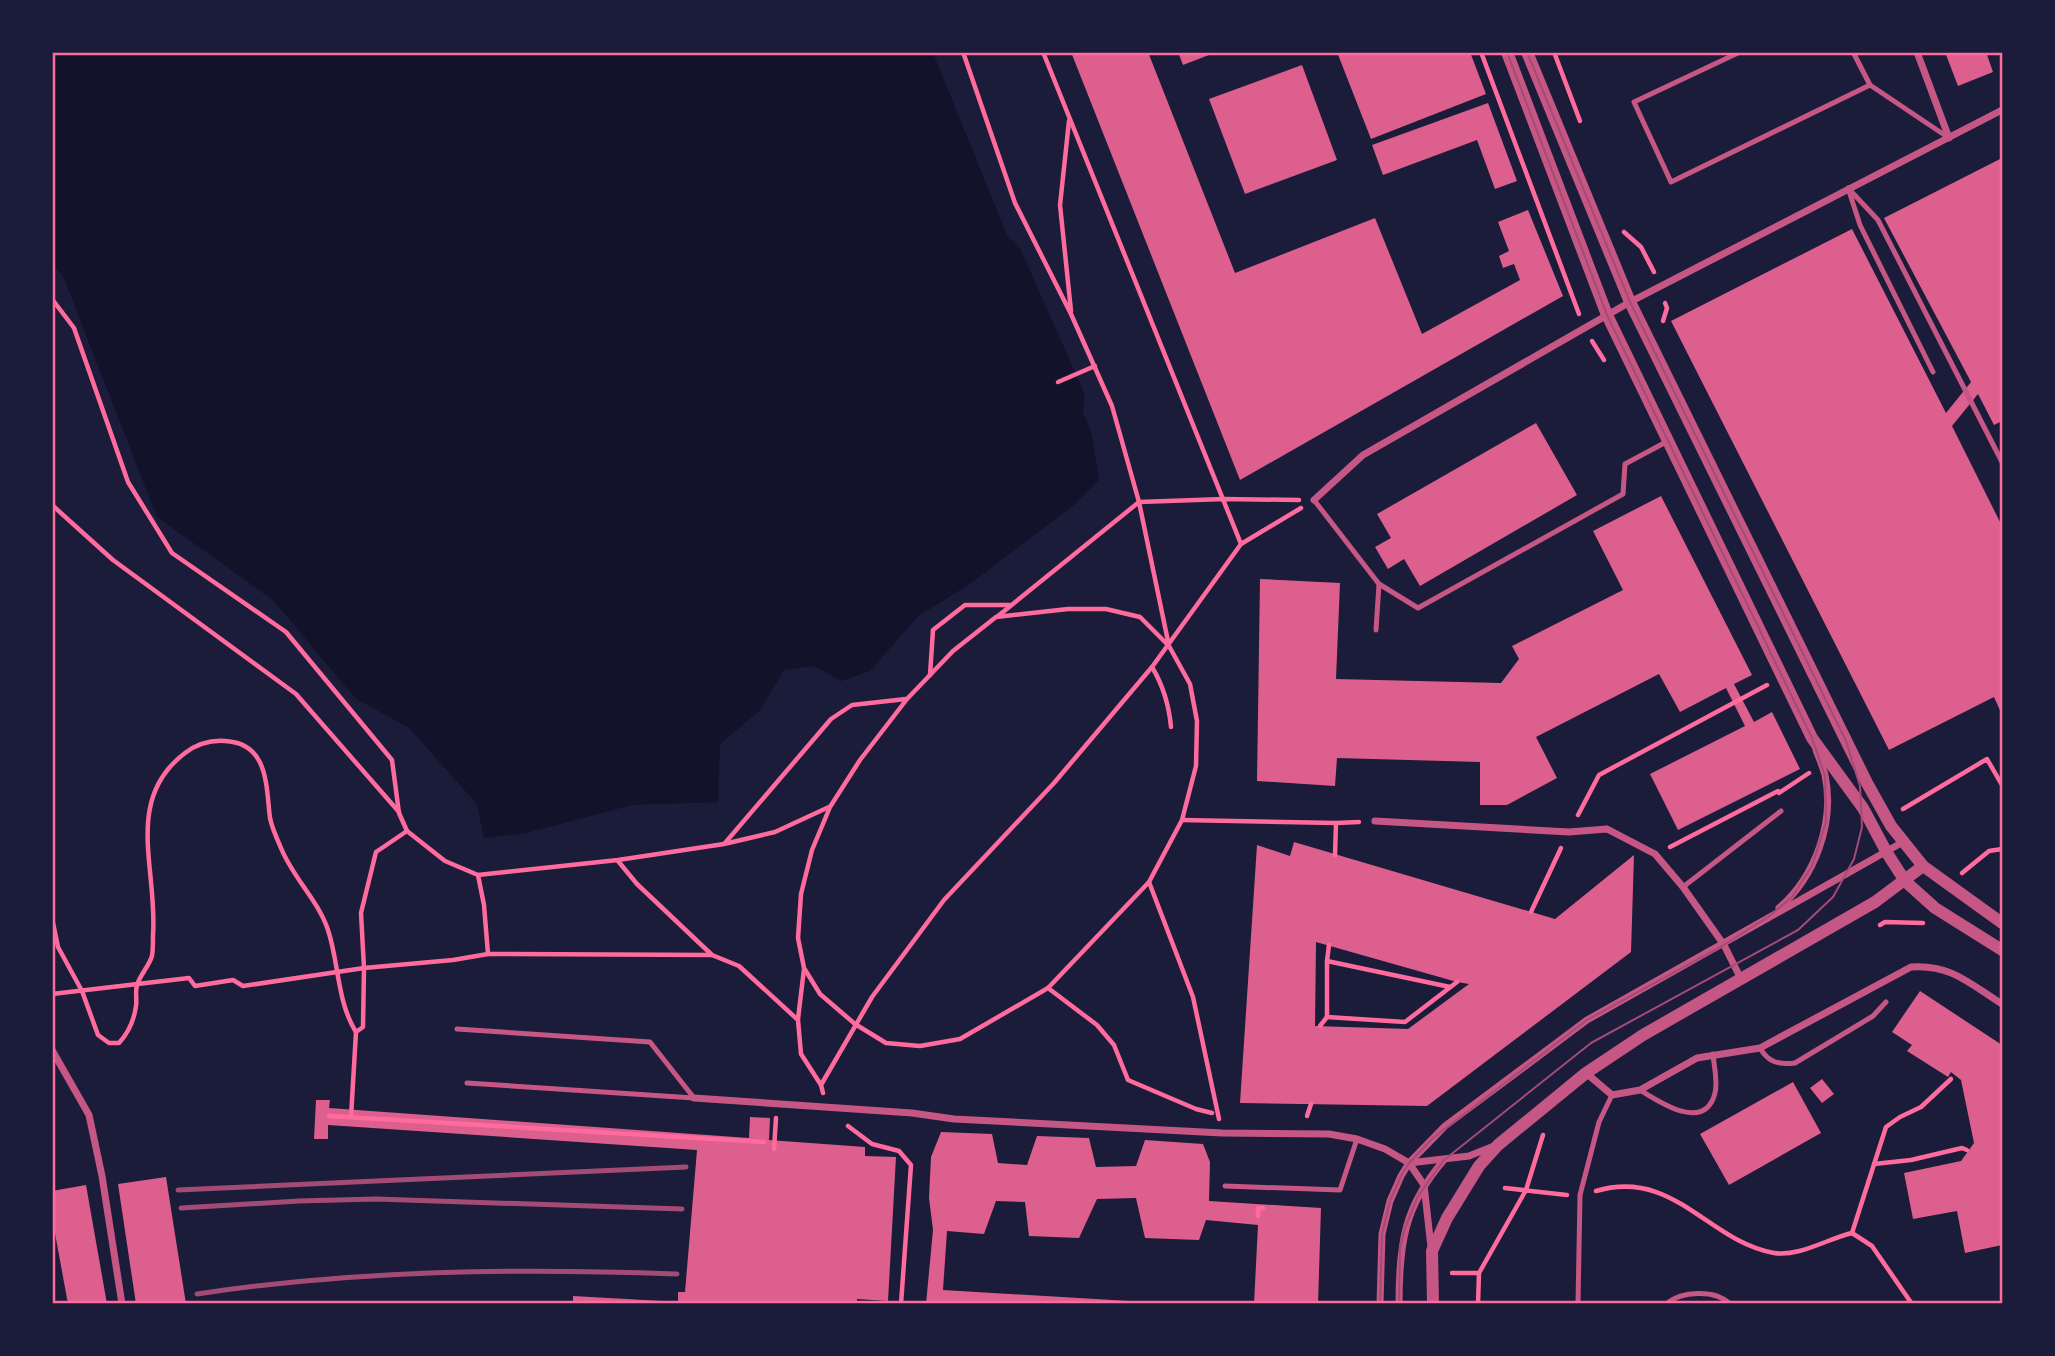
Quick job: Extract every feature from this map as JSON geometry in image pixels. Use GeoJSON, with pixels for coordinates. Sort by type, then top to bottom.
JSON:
{"type":"FeatureCollection","features":[{"type":"Feature","properties":{"kind":"street"},"geometry":{"type":"LineString","coordinates":[[1507,52],[1607,315],[1812,738],[1825,776],[1827,799],[1823,837],[1812,866],[1792,897],[1768,917]]}},
{"type":"Feature","properties":{"kind":"street"},"geometry":{"type":"LineString","coordinates":[[1527,52],[1630,302],[1846,741],[1891,826],[1923,866],[2003,923]]}},
{"type":"Feature","properties":{"kind":"street"},"geometry":{"type":"LineString","coordinates":[[1917,52],[1949,138]]}},
{"type":"Feature","properties":{"kind":"street"},"geometry":{"type":"LineString","coordinates":[[1314,500],[1363,455],[1607,315],[1660,285],[2003,110]]}},
{"type":"Feature","properties":{"kind":"street"},"geometry":{"type":"LineString","coordinates":[[1812,738],[1863,808],[1886,853],[1905,881],[1935,908],[2003,950]]}},
{"type":"Feature","properties":{"kind":"street"},"geometry":{"type":"LineString","coordinates":[[1375,821],[1569,832],[1606,829],[1656,855],[1684,887],[1724,945],[1742,979]]}},
{"type":"Feature","properties":{"kind":"street"},"geometry":{"type":"LineString","coordinates":[[1380,1304],[1380,1249],[1385,1217],[1395,1188],[1409,1163],[1445,1126],[1587,1020],[1903,842]]}},
{"type":"Feature","properties":{"kind":"street"},"geometry":{"type":"LineString","coordinates":[[1432,1251],[1447,1217],[1479,1166],[1498,1144],[1586,1073],[1643,1035],[1875,902],[1923,866]]}},
{"type":"Feature","properties":{"kind":"street"},"geometry":{"type":"LineString","coordinates":[[1586,1073],[1612,1095],[1640,1090],[1697,1058],[1760,1048],[1911,967],[1931,966],[1949,971],[2003,1004]]}},
{"type":"Feature","properties":{"kind":"street"},"geometry":{"type":"LineString","coordinates":[[52,1050],[89,1115],[102,1177],[122,1304]]}},
{"type":"Feature","properties":{"kind":"street"},"geometry":{"type":"LineString","coordinates":[[694,1098],[912,1113],[954,1119],[1223,1133],[1329,1134],[1357,1139],[1385,1149],[1409,1163],[1424,1185],[1432,1251],[1433,1304]]}},
{"type":"Feature","properties":{"kind":"street"},"geometry":{"type":"LineString","coordinates":[[1409,1163],[1469,1156],[1498,1144]]}},
{"type":"Feature","properties":{"kind":"street"},"geometry":{"type":"LineString","coordinates":[[1399,1304],[1401,1248],[1410,1211],[1424,1185],[1444,1160]]}},
{"type":"Feature","properties":{"kind":"lane"},"geometry":{"type":"LineString","coordinates":[[1740,52],[1634,102],[1671,183],[1870,85]]}},
{"type":"Feature","properties":{"kind":"lane"},"geometry":{"type":"LineString","coordinates":[[1853,52],[1870,85],[1949,138]]}},
{"type":"Feature","properties":{"kind":"lane"},"geometry":{"type":"LineString","coordinates":[[1848,188],[1860,225],[1933,372]]}},
{"type":"Feature","properties":{"kind":"lane"},"geometry":{"type":"LineString","coordinates":[[1848,188],[1878,220],[2003,462]]}},
{"type":"Feature","properties":{"kind":"lane"},"geometry":{"type":"LineString","coordinates":[[1314,500],[1379,584],[1418,608],[1623,494],[1625,464],[1668,441]]}},
{"type":"Feature","properties":{"kind":"lane"},"geometry":{"type":"LineString","coordinates":[[1376,630],[1379,584]]}},
{"type":"Feature","properties":{"kind":"lane"},"geometry":{"type":"LineString","coordinates":[[1684,887],[1781,811]]}},
{"type":"Feature","properties":{"kind":"lane"},"geometry":{"type":"LineString","coordinates":[[1760,1048],[1766,1059],[1781,1065],[1794,1063],[1873,1016],[1886,1002]]}},
{"type":"Feature","properties":{"kind":"lane"},"geometry":{"type":"LineString","coordinates":[[457,1029],[650,1042],[694,1098]]}},
{"type":"Feature","properties":{"kind":"lane"},"geometry":{"type":"LineString","coordinates":[[1640,1090],[1667,1107],[1687,1113],[1701,1110],[1710,1103],[1715,1092],[1713,1054]]}},
{"type":"Feature","properties":{"kind":"lane"},"geometry":{"type":"LineString","coordinates":[[467,1083],[694,1098]]}},
{"type":"Feature","properties":{"kind":"lane"},"geometry":{"type":"LineString","coordinates":[[1578,1304],[1580,1195],[1599,1122],[1612,1095]]}},
{"type":"Feature","properties":{"kind":"lane"},"geometry":{"type":"LineString","coordinates":[[1225,1186],[1340,1190],[1357,1139]]}},
{"type":"Feature","properties":{"kind":"lane"},"geometry":{"type":"LineString","coordinates":[[1666,1304],[1683,1294],[1725,1299],[1730,1304]]}},
{"type":"Feature","properties":{"kind":"path"},"geometry":{"type":"LineString","coordinates":[[963,52],[1015,203],[1071,314],[1112,406],[1139,502],[1169,646]]}},
{"type":"Feature","properties":{"kind":"path"},"geometry":{"type":"LineString","coordinates":[[1043,52],[1241,544]]}},
{"type":"Feature","properties":{"kind":"path"},"geometry":{"type":"LineString","coordinates":[[1481,52],[1584,329]]}},
{"type":"Feature","properties":{"kind":"path"},"geometry":{"type":"LineString","coordinates":[[1554,52],[1582,128]]}},
{"type":"Feature","properties":{"kind":"path"},"geometry":{"type":"LineString","coordinates":[[1069,120],[1060,205],[1071,314]]}},
{"type":"Feature","properties":{"kind":"path"},"geometry":{"type":"LineString","coordinates":[[1620,228],[1641,247],[1660,285],[1667,308],[1662,320],[1666,329]]}},
{"type":"Feature","properties":{"kind":"path"},"geometry":{"type":"LineString","coordinates":[[52,299],[74,328],[128,482],[172,553],[286,632],[392,760],[400,813],[407,831],[445,861],[478,875],[618,860],[724,844],[775,832],[830,807]]}},
{"type":"Feature","properties":{"kind":"path"},"geometry":{"type":"LineString","coordinates":[[1058,382],[1095,366]]}},
{"type":"Feature","properties":{"kind":"path"},"geometry":{"type":"LineString","coordinates":[[826,1107],[821,1085],[801,1054],[798,1020],[804,968],[798,938],[801,894],[813,850],[830,807],[860,760],[907,699],[953,652],[1139,502],[1314,500]]}},
{"type":"Feature","properties":{"kind":"path"},"geometry":{"type":"LineString","coordinates":[[821,1085],[872,997],[944,900],[1054,783],[1152,667],[1241,544],[1314,500]]}},
{"type":"Feature","properties":{"kind":"path"},"geometry":{"type":"LineString","coordinates":[[52,506],[113,560],[296,694],[400,813]]}},
{"type":"Feature","properties":{"kind":"path"},"geometry":{"type":"LineString","coordinates":[[930,675],[933,630],[965,605],[1010,606]]}},
{"type":"Feature","properties":{"kind":"path"},"geometry":{"type":"LineString","coordinates":[[804,968],[820,995],[855,1024],[886,1043],[920,1046],[960,1039],[1048,988],[1149,882],[1182,820],[1196,766],[1198,721],[1190,684],[1169,646],[1140,617],[1106,609],[1068,609],[996,617]]}},
{"type":"Feature","properties":{"kind":"path"},"geometry":{"type":"LineString","coordinates":[[1152,667],[1163,685],[1171,727]]}},
{"type":"Feature","properties":{"kind":"path"},"geometry":{"type":"LineString","coordinates":[[1531,912],[1599,775],[1771,682]]}},
{"type":"Feature","properties":{"kind":"path"},"geometry":{"type":"LineString","coordinates":[[724,844],[831,719],[852,705],[907,699]]}},
{"type":"Feature","properties":{"kind":"path"},"geometry":{"type":"LineString","coordinates":[[52,918],[58,947],[82,991],[98,1035],[109,1043],[119,1043],[128,1033],[136,1007],[137,985],[152,956],[154,921],[148,811],[158,781],[176,760],[194,746],[213,740],[235,741],[249,749],[261,764],[268,786],[271,820],[281,850],[296,877],[320,910],[328,930],[343,1002],[356,1032],[351,1117]]}},
{"type":"Feature","properties":{"kind":"path"},"geometry":{"type":"LineString","coordinates":[[1896,799],[1903,809],[1987,759],[2003,785]]}},
{"type":"Feature","properties":{"kind":"path"},"geometry":{"type":"LineString","coordinates":[[1656,855],[1779,791],[1815,769]]}},
{"type":"Feature","properties":{"kind":"path"},"geometry":{"type":"LineString","coordinates":[[1779,791],[1781,811]]}},
{"type":"Feature","properties":{"kind":"path"},"geometry":{"type":"LineString","coordinates":[[1182,820],[1336,823],[1375,821]]}},
{"type":"Feature","properties":{"kind":"path"},"geometry":{"type":"LineString","coordinates":[[1335,855],[1336,823]]}},
{"type":"Feature","properties":{"kind":"path"},"geometry":{"type":"LineString","coordinates":[[356,1032],[363,1027],[361,913],[376,852],[407,831]]}},
{"type":"Feature","properties":{"kind":"path"},"geometry":{"type":"LineString","coordinates":[[1952,866],[1960,875],[1989,851],[2003,849]]}},
{"type":"Feature","properties":{"kind":"path"},"geometry":{"type":"LineString","coordinates":[[618,860],[637,884],[712,955],[739,966],[798,1020]]}},
{"type":"Feature","properties":{"kind":"path"},"geometry":{"type":"LineString","coordinates":[[478,875],[484,905],[488,954]]}},
{"type":"Feature","properties":{"kind":"path"},"geometry":{"type":"LineString","coordinates":[[1149,882],[1194,997],[1223,1133]]}},
{"type":"Feature","properties":{"kind":"path"},"geometry":{"type":"LineString","coordinates":[[1885,922],[1923,923]]}},
{"type":"Feature","properties":{"kind":"path"},"geometry":{"type":"LineString","coordinates":[[1320,1026],[1327,1017],[1329,945]]}},
{"type":"Feature","properties":{"kind":"path"},"geometry":{"type":"LineString","coordinates":[[52,994],[189,978],[195,986],[233,980],[243,986],[364,968],[488,954],[712,955]]}},
{"type":"Feature","properties":{"kind":"path"},"geometry":{"type":"LineString","coordinates":[[1327,961],[1450,987]]}},
{"type":"Feature","properties":{"kind":"path"},"geometry":{"type":"LineString","coordinates":[[1327,1017],[1405,1022],[1457,982]]}},
{"type":"Feature","properties":{"kind":"path"},"geometry":{"type":"LineString","coordinates":[[1048,988],[1097,1025],[1114,1045],[1128,1080],[1196,1109],[1219,1114]]}},
{"type":"Feature","properties":{"kind":"path"},"geometry":{"type":"LineString","coordinates":[[1852,1233],[1886,1127],[1900,1116],[1921,1107],[1951,1079]]}},
{"type":"Feature","properties":{"kind":"path"},"geometry":{"type":"LineString","coordinates":[[329,1115],[764,1141],[771,1149],[777,1103]]}},
{"type":"Feature","properties":{"kind":"path"},"geometry":{"type":"LineString","coordinates":[[841,1121],[872,1144],[898,1151],[911,1165],[901,1304]]}},
{"type":"Feature","properties":{"kind":"path"},"geometry":{"type":"LineString","coordinates":[[1874,1164],[1911,1160],[1962,1148],[1967,1150]]}},
{"type":"Feature","properties":{"kind":"path"},"geometry":{"type":"LineString","coordinates":[[1505,1188],[1580,1195],[1606,1188],[1635,1185],[1656,1190],[1749,1245],[1775,1253],[1798,1251],[1852,1233]]}},
{"type":"Feature","properties":{"kind":"path"},"geometry":{"type":"LineString","coordinates":[[1258,1216],[1258,1208],[1264,1208]]}},
{"type":"Feature","properties":{"kind":"path"},"geometry":{"type":"LineString","coordinates":[[1852,1233],[1872,1246],[1912,1304]]}},
{"type":"Feature","properties":{"kind":"path"},"geometry":{"type":"LineString","coordinates":[[1455,1273],[1479,1273]]}},
{"type":"Feature","properties":{"kind":"shaded area"},"geometry":{"type":"Polygon","coordinates":[[[53,53],[933,53],[1007,235],[1020,248],[1085,395],[1083,412],[1092,435],[1099,480],[1075,504],[970,584],[918,616],[870,671],[841,681],[815,666],[784,670],[760,710],[720,744],[718,802],[632,805],[526,833],[484,838],[477,804],[409,728],[355,698],[273,600],[157,517],[63,276],[53,265],[53,53]]]}},
{"type":"Feature","properties":{"kind":"building"},"geometry":{"type":"Polygon","coordinates":[[[1071,52],[1148,52],[1235,273],[1375,218],[1422,334],[1520,280],[1514,264],[1503,268],[1499,256],[1509,251],[1498,222],[1528,210],[1563,296],[1240,480],[1071,52]]]}},
{"type":"Feature","properties":{"kind":"building"},"geometry":{"type":"Polygon","coordinates":[[[1178,52],[1214,52],[1214,53],[1183,65],[1178,52]]]}},
{"type":"Feature","properties":{"kind":"building"},"geometry":{"type":"Polygon","coordinates":[[[1337,52],[1470,52],[1486,94],[1371,139],[1337,52]]]}},
{"type":"Feature","properties":{"kind":"building"},"geometry":{"type":"Polygon","coordinates":[[[1945,52],[1986,52],[1993,72],[1958,86],[1945,52]]]}},
{"type":"Feature","properties":{"kind":"building"},"geometry":{"type":"Polygon","coordinates":[[[1302,65],[1337,160],[1245,194],[1209,99],[1302,65]]]}},
{"type":"Feature","properties":{"kind":"building"},"geometry":{"type":"Polygon","coordinates":[[[1488,103],[1517,181],[1495,189],[1477,140],[1383,175],[1372,145],[1488,103]]]}},
{"type":"Feature","properties":{"kind":"building"},"geometry":{"type":"Polygon","coordinates":[[[2002,158],[2002,421],[1994,425],[1978,394],[1952,426],[2002,526],[2002,715],[1994,697],[1889,750],[1671,321],[1852,229],[1946,413],[1971,382],[1884,218],[2002,158]]]}},
{"type":"Feature","properties":{"kind":"building"},"geometry":{"type":"Polygon","coordinates":[[[1536,423],[1577,495],[1420,586],[1404,559],[1388,569],[1375,547],[1391,538],[1377,514],[1536,423]]]}},
{"type":"Feature","properties":{"kind":"building"},"geometry":{"type":"Polygon","coordinates":[[[1661,496],[1752,675],[1734,684],[1754,722],[1772,712],[1800,769],[1678,830],[1650,774],[1745,726],[1726,688],[1680,712],[1659,674],[1536,737],[1557,778],[1507,805],[1480,805],[1480,762],[1337,758],[1335,786],[1257,781],[1260,579],[1340,583],[1336,679],[1501,683],[1519,659],[1512,646],[1623,590],[1593,531],[1661,496]]]}},
{"type":"Feature","properties":{"kind":"building"},"geometry":{"type":"Polygon","coordinates":[[[1294,842],[1555,919],[1634,855],[1631,952],[1427,1106],[1240,1103],[1257,845],[1290,856],[1294,842]],[[1316,942],[1315,1026],[1408,1029],[1469,984],[1316,942]]]}},
{"type":"Feature","properties":{"kind":"building"},"geometry":{"type":"Polygon","coordinates":[[[1920,991],[2002,1045],[2002,1245],[1965,1253],[1957,1211],[1913,1219],[1904,1173],[1961,1161],[1974,1143],[1961,1080],[1951,1072],[1948,1077],[1907,1051],[1912,1045],[1892,1032],[1920,991]]]}},
{"type":"Feature","properties":{"kind":"building"},"geometry":{"type":"Polygon","coordinates":[[[1822,1079],[1834,1094],[1822,1103],[1810,1088],[1822,1079]]]}},
{"type":"Feature","properties":{"kind":"building"},"geometry":{"type":"Polygon","coordinates":[[[1793,1082],[1821,1133],[1729,1185],[1700,1134],[1793,1082]]]}},
{"type":"Feature","properties":{"kind":"building"},"geometry":{"type":"Polygon","coordinates":[[[316,1100],[330,1100],[329,1108],[749,1138],[750,1117],[770,1118],[769,1140],[865,1147],[865,1156],[896,1157],[888,1301],[857,1299],[857,1304],[678,1304],[678,1292],[685,1292],[697,1150],[328,1125],[328,1139],[314,1139],[316,1100]]]}},
{"type":"Feature","properties":{"kind":"building"},"geometry":{"type":"Polygon","coordinates":[[[941,1132],[992,1134],[998,1163],[1027,1165],[1037,1136],[1089,1138],[1096,1167],[1136,1166],[1145,1140],[1203,1144],[1210,1162],[1209,1201],[1321,1208],[1318,1304],[1254,1304],[1258,1225],[1206,1220],[1199,1240],[1145,1238],[1136,1198],[1097,1199],[1079,1238],[1029,1236],[1025,1202],[996,1201],[984,1234],[947,1231],[943,1290],[1129,1301],[1129,1304],[926,1304],[933,1230],[929,1198],[931,1157],[941,1132]]]}},
{"type":"Feature","properties":{"kind":"building"},"geometry":{"type":"Polygon","coordinates":[[[166,1177],[186,1304],[136,1304],[118,1184],[166,1177]]]}},
{"type":"Feature","properties":{"kind":"building"},"geometry":{"type":"Polygon","coordinates":[[[86,1185],[107,1304],[68,1304],[52,1217],[52,1191],[86,1185]]]}},
{"type":"Feature","properties":{"kind":"building"},"geometry":{"type":"Polygon","coordinates":[[[573,1296],[662,1301],[662,1304],[573,1304],[573,1296]]]}},
{"type":"Feature","properties":{"kind":"tram line"},"geometry":{"type":"LineString","coordinates":[[1380,1304],[1382,1234],[1390,1201],[1409,1163],[1433,1138],[1587,1020],[1724,945],[1768,917],[1792,897],[1812,866],[1826,822],[1825,776],[1812,738],[1607,315],[1507,52]]}},
{"type":"Feature","properties":{"kind":"tram line"},"geometry":{"type":"LineString","coordinates":[[1399,1304],[1400,1248],[1405,1228],[1418,1196],[1444,1160],[1591,1043],[1798,930],[1833,897],[1854,859],[1862,827],[1860,786],[1846,741],[1630,302],[1527,52]]}},
{"type":"Feature","properties":{"kind":"railway"},"geometry":{"type":"LineString","coordinates":[[178,1190],[686,1167]]}},
{"type":"Feature","properties":{"kind":"railway"},"geometry":{"type":"LineString","coordinates":[[181,1208],[376,1199],[682,1209]]}},
{"type":"Feature","properties":{"kind":"railway"},"geometry":{"type":"LineString","coordinates":[[197,1294],[316,1280],[436,1273],[556,1271],[677,1274]]}}]}
